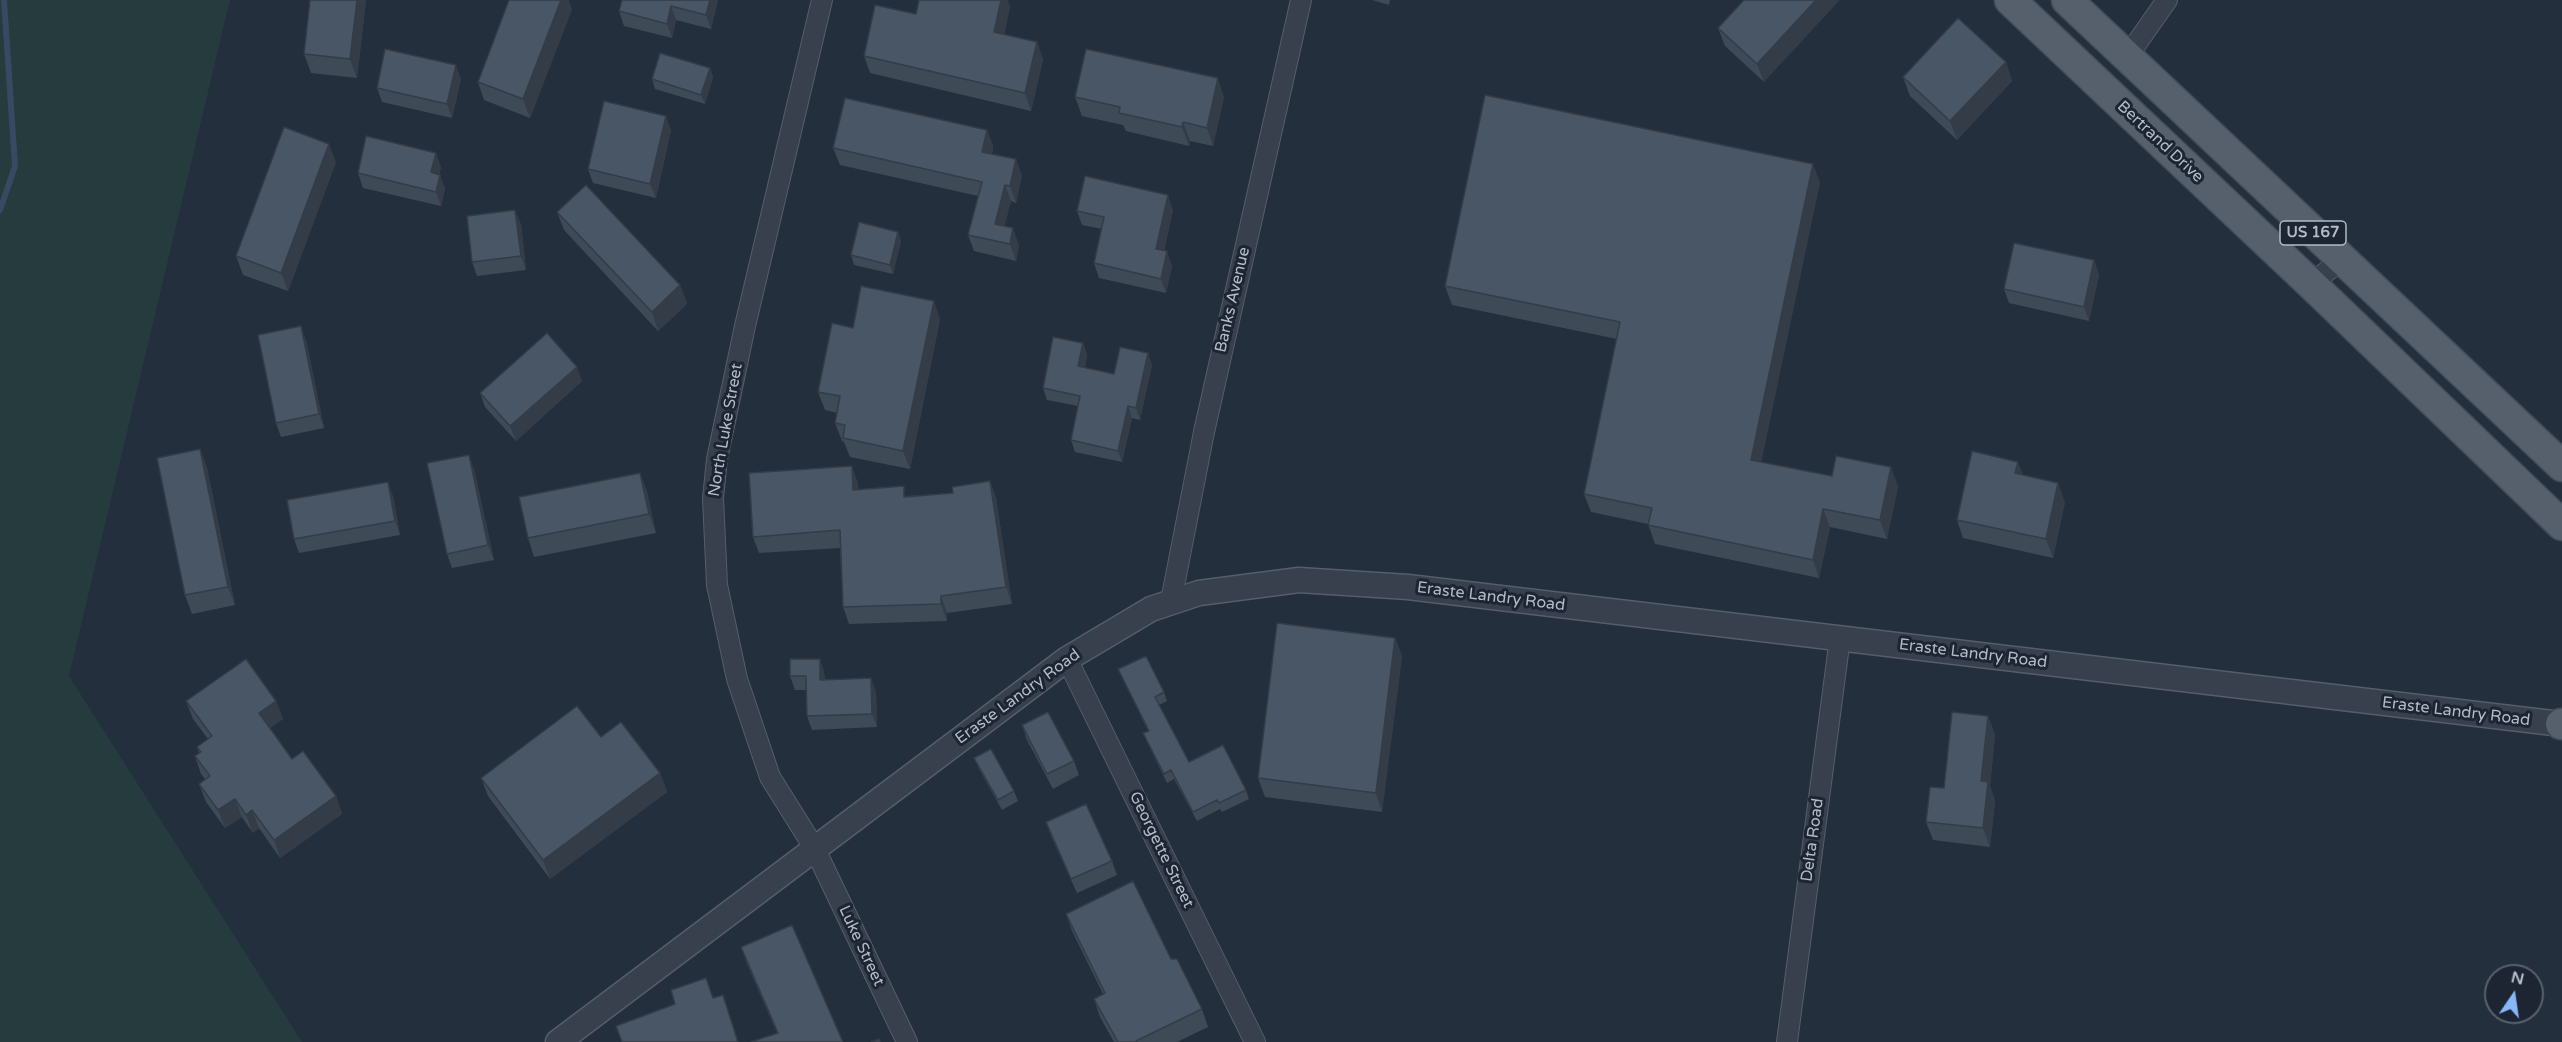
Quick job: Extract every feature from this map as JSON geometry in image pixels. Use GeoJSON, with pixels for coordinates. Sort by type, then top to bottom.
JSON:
{"type":"FeatureCollection","features":[{"type":"Feature","properties":{"kind":"main road","name":"Bertrand Drive"},"geometry":{"type":"LineString","coordinates":[[2010,0],[2562,525]]}},
{"type":"Feature","properties":{"kind":"main road","name":"US 167"},"geometry":{"type":"LineString","coordinates":[[2067,0],[2562,466]]}},
{"type":"Feature","properties":{"kind":"street","name":"North Luke Street"},"geometry":{"type":"LineString","coordinates":[[815,849],[770,777],[737,679],[717,585],[712,498],[717,459],[745,326],[822,0]]}},
{"type":"Feature","properties":{"kind":"street","name":"Banks Avenue"},"geometry":{"type":"LineString","coordinates":[[1171,601],[1203,432],[1301,0]]}},
{"type":"Feature","properties":{"kind":"street"},"geometry":{"type":"LineString","coordinates":[[2127,57],[2167,0]]}},
{"type":"Feature","properties":{"kind":"street"},"geometry":{"type":"LineString","coordinates":[[2311,284],[2341,260]]}},
{"type":"Feature","properties":{"kind":"street","name":"Eraste Landry Road"},"geometry":{"type":"LineString","coordinates":[[566,1040],[1067,659],[1133,618],[1171,601],[1199,593],[1299,580],[1408,587],[2562,724]]}},
{"type":"Feature","properties":{"kind":"street","name":"Delta Road"},"geometry":{"type":"LineString","coordinates":[[1787,1042],[1840,638]]}},
{"type":"Feature","properties":{"kind":"street","name":"Georgette Street"},"geometry":{"type":"LineString","coordinates":[[1067,659],[1256,1042]]}},
{"type":"Feature","properties":{"kind":"street","name":"Luke Street"},"geometry":{"type":"LineString","coordinates":[[815,849],[907,1042]]}},
{"type":"Feature","properties":{"kind":"green space"},"geometry":{"type":"Polygon","coordinates":[[[0,0],[230,0],[69,676],[302,1042],[0,1042],[0,0]]]}},
{"type":"Feature","properties":{"kind":"building"},"geometry":{"type":"Polygon","coordinates":[[[310,0],[357,0],[350,59],[304,54],[310,0]]]}},
{"type":"Feature","properties":{"kind":"building"},"geometry":{"type":"Polygon","coordinates":[[[509,0],[561,0],[523,99],[478,82],[509,0]]]}},
{"type":"Feature","properties":{"kind":"building"},"geometry":{"type":"Polygon","coordinates":[[[622,0],[710,0],[706,15],[671,6],[667,24],[619,11],[622,0]]]}},
{"type":"Feature","properties":{"kind":"building"},"geometry":{"type":"Polygon","coordinates":[[[919,0],[1001,0],[994,32],[1037,42],[1025,93],[864,56],[875,5],[916,14],[919,0]]]}},
{"type":"Feature","properties":{"kind":"building"},"geometry":{"type":"Polygon","coordinates":[[[1744,0],[1816,0],[1757,64],[1718,28],[1744,0]]]}},
{"type":"Feature","properties":{"kind":"building"},"geometry":{"type":"Polygon","coordinates":[[[1958,18],[2006,62],[1950,121],[1903,77],[1958,18]]]}},
{"type":"Feature","properties":{"kind":"building"},"geometry":{"type":"Polygon","coordinates":[[[385,49],[456,65],[447,104],[377,88],[385,49]]]}},
{"type":"Feature","properties":{"kind":"building"},"geometry":{"type":"Polygon","coordinates":[[[1086,49],[1218,78],[1207,128],[1183,122],[1182,127],[1119,113],[1120,107],[1075,97],[1086,49]]]}},
{"type":"Feature","properties":{"kind":"building"},"geometry":{"type":"Polygon","coordinates":[[[660,53],[710,68],[701,95],[652,79],[660,53]]]}},
{"type":"Feature","properties":{"kind":"building"},"geometry":{"type":"Polygon","coordinates":[[[1485,95],[1813,164],[1751,460],[1832,476],[1836,456],[1891,467],[1880,520],[1823,509],[1813,560],[1648,525],[1652,508],[1584,494],[1620,322],[1445,286],[1485,95]]]}},
{"type":"Feature","properties":{"kind":"building"},"geometry":{"type":"Polygon","coordinates":[[[845,98],[987,130],[982,152],[1016,159],[1010,186],[1005,185],[995,224],[1013,228],[1010,244],[968,235],[982,182],[833,148],[845,98]]]}},
{"type":"Feature","properties":{"kind":"building"},"geometry":{"type":"Polygon","coordinates":[[[604,101],[666,116],[650,184],[588,169],[604,101]]]}},
{"type":"Feature","properties":{"kind":"building"},"geometry":{"type":"Polygon","coordinates":[[[284,127],[329,144],[281,273],[236,256],[284,127]]]}},
{"type":"Feature","properties":{"kind":"building"},"geometry":{"type":"Polygon","coordinates":[[[366,136],[436,153],[431,172],[440,175],[436,192],[358,173],[366,136]]]}},
{"type":"Feature","properties":{"kind":"building"},"geometry":{"type":"Polygon","coordinates":[[[1085,176],[1168,195],[1156,249],[1167,251],[1161,279],[1094,263],[1104,217],[1077,211],[1085,176]]]}},
{"type":"Feature","properties":{"kind":"building"},"geometry":{"type":"Polygon","coordinates":[[[586,185],[680,285],[652,312],[557,212],[586,185]]]}},
{"type":"Feature","properties":{"kind":"building"},"geometry":{"type":"Polygon","coordinates":[[[515,210],[521,256],[472,262],[467,216],[515,210]]]}},
{"type":"Feature","properties":{"kind":"building"},"geometry":{"type":"Polygon","coordinates":[[[859,222],[898,232],[890,265],[851,255],[859,222]]]}},
{"type":"Feature","properties":{"kind":"building"},"geometry":{"type":"Polygon","coordinates":[[[2014,243],[2094,260],[2084,307],[2004,289],[2014,243]]]}},
{"type":"Feature","properties":{"kind":"building"},"geometry":{"type":"Polygon","coordinates":[[[861,286],[934,301],[903,451],[843,438],[845,425],[835,423],[840,396],[818,392],[832,323],[853,328],[861,286]]]}},
{"type":"Feature","properties":{"kind":"building"},"geometry":{"type":"Polygon","coordinates":[[[301,326],[319,414],[276,423],[258,335],[301,326]]]}},
{"type":"Feature","properties":{"kind":"building"},"geometry":{"type":"Polygon","coordinates":[[[547,333],[577,367],[510,426],[480,393],[547,333]]]}},
{"type":"Feature","properties":{"kind":"building"},"geometry":{"type":"Polygon","coordinates":[[[1053,337],[1083,343],[1078,366],[1114,374],[1120,347],[1148,353],[1136,408],[1128,406],[1118,451],[1071,440],[1080,396],[1043,388],[1053,337]]]}},
{"type":"Feature","properties":{"kind":"building"},"geometry":{"type":"Polygon","coordinates":[[[200,449],[228,587],[185,595],[157,458],[200,449]]]}},
{"type":"Feature","properties":{"kind":"building"},"geometry":{"type":"Polygon","coordinates":[[[1972,451],[2018,462],[2015,473],[2058,483],[2046,539],[1957,520],[1972,451]]]}},
{"type":"Feature","properties":{"kind":"building"},"geometry":{"type":"Polygon","coordinates":[[[469,455],[488,545],[447,554],[427,463],[469,455]]]}},
{"type":"Feature","properties":{"kind":"building"},"geometry":{"type":"Polygon","coordinates":[[[852,466],[853,490],[904,486],[904,497],[953,493],[952,487],[990,481],[1006,587],[941,596],[941,604],[843,607],[840,530],[753,537],[749,473],[852,466]]]}},
{"type":"Feature","properties":{"kind":"building"},"geometry":{"type":"Polygon","coordinates":[[[640,473],[649,514],[528,538],[519,497],[640,473]]]}},
{"type":"Feature","properties":{"kind":"building"},"geometry":{"type":"Polygon","coordinates":[[[388,482],[395,521],[294,539],[287,500],[388,482]]]}},
{"type":"Feature","properties":{"kind":"building"},"geometry":{"type":"Polygon","coordinates":[[[1277,623],[1395,638],[1376,793],[1258,778],[1277,623]]]}},
{"type":"Feature","properties":{"kind":"building"},"geometry":{"type":"Polygon","coordinates":[[[1146,656],[1164,692],[1155,697],[1189,762],[1223,745],[1246,790],[1219,803],[1217,800],[1193,812],[1171,770],[1164,774],[1143,733],[1149,731],[1118,669],[1146,656]]]}},
{"type":"Feature","properties":{"kind":"building"},"geometry":{"type":"Polygon","coordinates":[[[246,659],[276,701],[259,713],[292,759],[303,751],[336,796],[274,840],[252,810],[246,815],[235,799],[218,810],[199,784],[210,776],[195,756],[201,752],[197,747],[212,736],[186,701],[246,659]]]}},
{"type":"Feature","properties":{"kind":"building"},"geometry":{"type":"Polygon","coordinates":[[[790,659],[820,659],[820,680],[871,678],[872,714],[807,716],[806,676],[790,676],[790,659]]]}},
{"type":"Feature","properties":{"kind":"building"},"geometry":{"type":"Polygon","coordinates":[[[577,706],[601,737],[621,722],[660,773],[543,860],[481,778],[577,706]]]}},
{"type":"Feature","properties":{"kind":"building"},"geometry":{"type":"Polygon","coordinates":[[[1048,712],[1074,761],[1047,774],[1022,725],[1048,712]]]}},
{"type":"Feature","properties":{"kind":"building"},"geometry":{"type":"Polygon","coordinates":[[[1952,712],[1988,716],[1981,781],[1988,782],[1983,828],[1926,822],[1930,787],[1944,788],[1952,712]]]}},
{"type":"Feature","properties":{"kind":"building"},"geometry":{"type":"Polygon","coordinates":[[[991,749],[1014,791],[998,800],[974,758],[991,749]]]}},
{"type":"Feature","properties":{"kind":"building"},"geometry":{"type":"Polygon","coordinates":[[[1086,804],[1112,861],[1071,879],[1046,822],[1086,804]]]}},
{"type":"Feature","properties":{"kind":"building"},"geometry":{"type":"Polygon","coordinates":[[[1133,881],[1171,959],[1177,959],[1202,1009],[1137,1042],[1118,1042],[1094,999],[1105,993],[1066,914],[1133,881]]]}},
{"type":"Feature","properties":{"kind":"building"},"geometry":{"type":"Polygon","coordinates":[[[792,925],[843,1042],[750,1042],[778,1033],[741,947],[792,925]]]}},
{"type":"Feature","properties":{"kind":"building"},"geometry":{"type":"Polygon","coordinates":[[[706,978],[713,998],[723,995],[738,1042],[622,1042],[616,1026],[675,1004],[671,990],[706,978]]]}},
{"type":"Feature","properties":{"kind":"waterway"},"geometry":{"type":"LineString","coordinates":[[0,210],[15,166],[4,0]]}}]}
